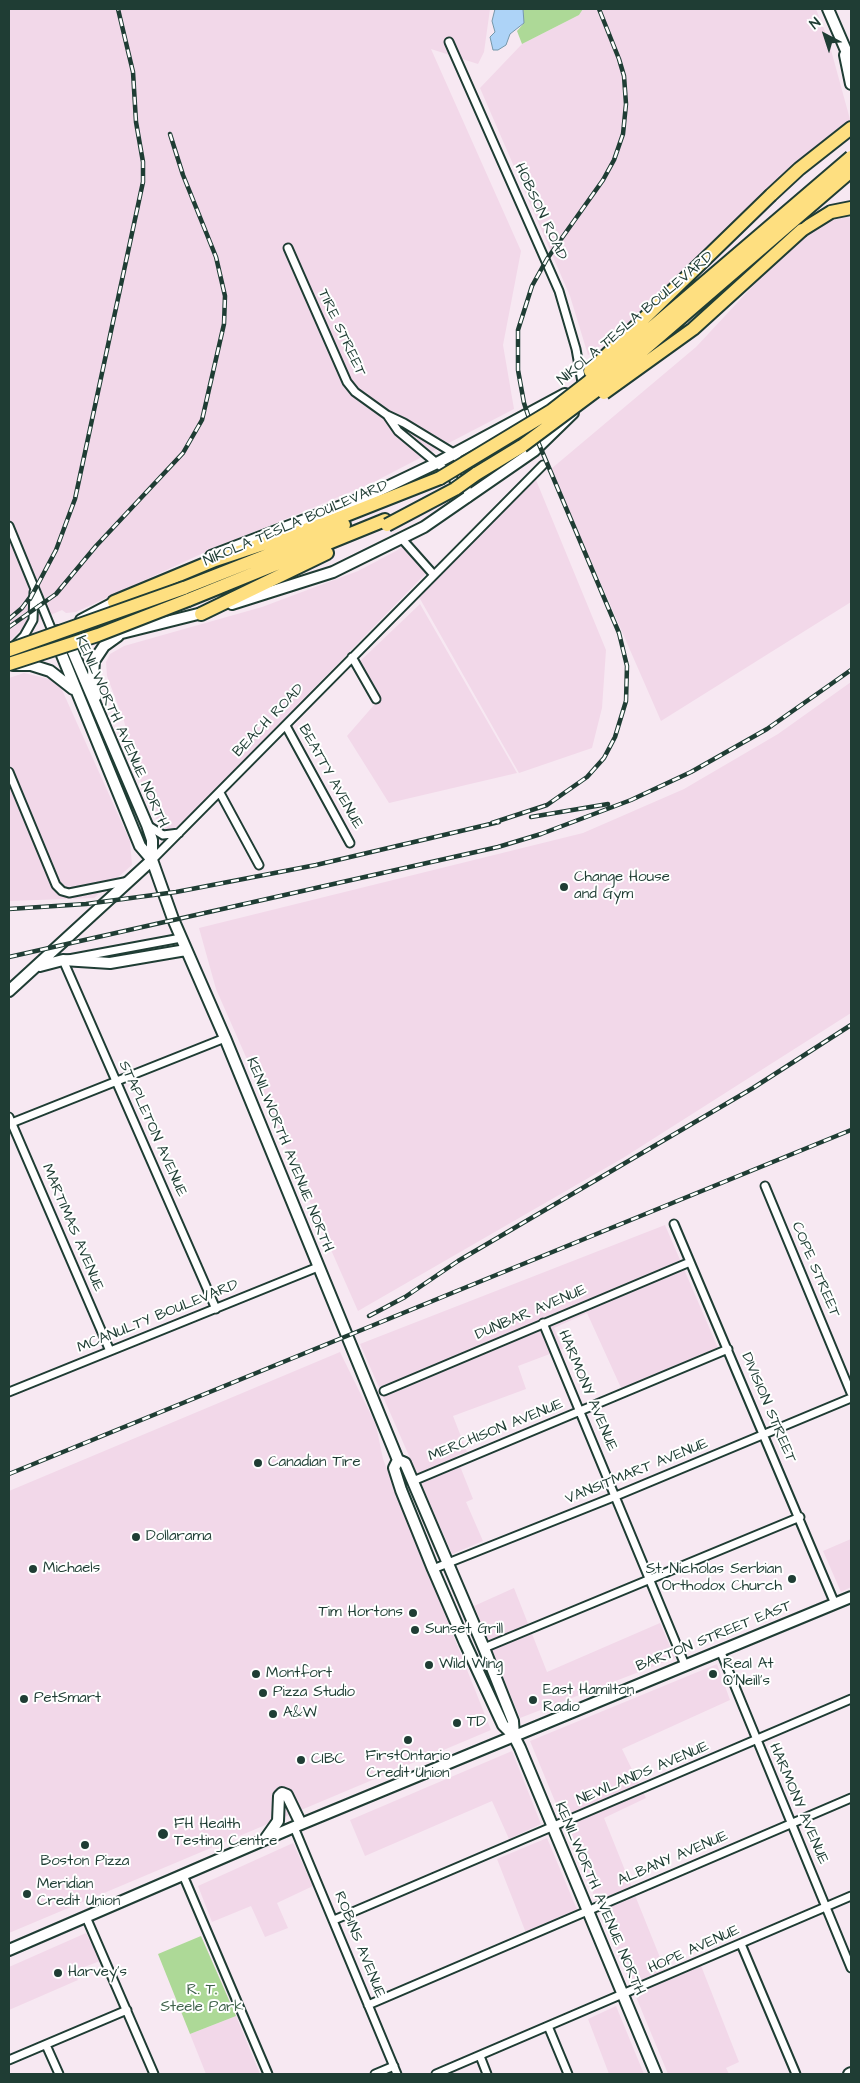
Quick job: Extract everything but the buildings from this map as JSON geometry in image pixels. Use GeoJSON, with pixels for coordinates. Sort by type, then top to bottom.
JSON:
{"type":"FeatureCollection","features":[{"type":"Feature","properties":{"kind":"highway"},"geometry":{"type":"LineString","coordinates":[[502,442],[552,406],[800,168],[851,128]]}},
{"type":"Feature","properties":{"kind":"highway","name":"NIKOLA TESLA BOULEVARD"},"geometry":{"type":"LineString","coordinates":[[382,515],[440,478],[537,421],[587,383],[851,157]]}},
{"type":"Feature","properties":{"kind":"highway","name":"NIKOLA TESLA BOULEVARD"},"geometry":{"type":"LineString","coordinates":[[9,665],[98,635],[290,548],[454,489],[522,446],[597,390],[851,171]]}},
{"type":"Feature","properties":{"kind":"highway"},"geometry":{"type":"LineString","coordinates":[[522,446],[601,396],[693,329],[802,230],[831,212],[851,208]]}},
{"type":"Feature","properties":{"kind":"highway"},"geometry":{"type":"LineString","coordinates":[[114,602],[215,560],[382,515]]}},
{"type":"Feature","properties":{"kind":"highway"},"geometry":{"type":"LineString","coordinates":[[201,614],[382,515]]}},
{"type":"Feature","properties":{"kind":"highway","name":"NIKOLA TESLA BOULEVARD"},"geometry":{"type":"LineString","coordinates":[[9,650],[186,594]]}},
{"type":"Feature","properties":{"kind":"main road"},"geometry":{"type":"LineString","coordinates":[[828,9],[845,52],[851,62]]}},
{"type":"Feature","properties":{"kind":"main road"},"geometry":{"type":"LineString","coordinates":[[845,52],[851,84]]}},
{"type":"Feature","properties":{"kind":"main road"},"geometry":{"type":"LineString","coordinates":[[782,220],[802,196],[851,150]]}},
{"type":"Feature","properties":{"kind":"main road"},"geometry":{"type":"LineString","coordinates":[[9,665],[65,647],[201,614],[332,572],[402,540],[468,498],[540,446],[623,362],[782,220],[851,164]]}},
{"type":"Feature","properties":{"kind":"main road"},"geometry":{"type":"LineString","coordinates":[[832,181],[851,171]]}},
{"type":"Feature","properties":{"kind":"main road"},"geometry":{"type":"LineString","coordinates":[[9,650],[56,632],[114,602],[222,551],[370,495],[455,454],[623,362]]}},
{"type":"Feature","properties":{"kind":"main road","name":"KENILWORTH AVENUE NORTH"},"geometry":{"type":"LineString","coordinates":[[56,632],[97,707],[147,825],[152,840],[152,860]]}},
{"type":"Feature","properties":{"kind":"main road"},"geometry":{"type":"LineString","coordinates":[[97,707],[93,676],[94,661],[104,646],[123,633]]}},
{"type":"Feature","properties":{"kind":"main road","name":"KENILWORTH AVENUE NORTH"},"geometry":{"type":"LineString","coordinates":[[65,647],[80,701],[140,846],[152,860],[181,938],[225,1038],[398,1460],[405,1463],[413,1480],[484,1648],[513,1721],[514,1736],[589,1910],[656,2074]]}},
{"type":"Feature","properties":{"kind":"main road"},"geometry":{"type":"LineString","coordinates":[[9,665],[31,665],[50,670],[69,684],[80,701]]}},
{"type":"Feature","properties":{"kind":"main road","name":"BEACH ROAD"},"geometry":{"type":"LineString","coordinates":[[9,991],[152,860]]}},
{"type":"Feature","properties":{"kind":"main road"},"geometry":{"type":"LineString","coordinates":[[34,968],[63,960],[110,963],[186,950]]}},
{"type":"Feature","properties":{"kind":"main road","name":"KENILWORTH AVENUE NORTH"},"geometry":{"type":"LineString","coordinates":[[398,1460],[394,1468],[433,1569],[503,1725],[514,1736]]}},
{"type":"Feature","properties":{"kind":"main road","name":"BARTON STREET EAST"},"geometry":{"type":"LineString","coordinates":[[9,1950],[262,1841],[851,1597]]}},
{"type":"Feature","properties":{"kind":"main road"},"geometry":{"type":"LineString","coordinates":[[262,1841],[273,1831],[278,1822],[279,1796],[282,1792],[288,1795],[298,1826]]}},
{"type":"Feature","properties":{"kind":"street","name":"HOBSON ROAD"},"geometry":{"type":"LineString","coordinates":[[449,42],[474,102],[550,267],[576,349],[585,400]]}},
{"type":"Feature","properties":{"kind":"street","name":"TIRE STREET"},"geometry":{"type":"LineString","coordinates":[[288,248],[346,382],[355,392],[387,415],[404,423],[455,454]]}},
{"type":"Feature","properties":{"kind":"street","name":"TIRE STREET"},"geometry":{"type":"LineString","coordinates":[[387,415],[398,431],[454,479],[468,498]]}},
{"type":"Feature","properties":{"kind":"street"},"geometry":{"type":"LineString","coordinates":[[455,454],[466,474],[468,498]]}},
{"type":"Feature","properties":{"kind":"street","name":"BEACH ROAD"},"geometry":{"type":"LineString","coordinates":[[152,860],[220,794],[352,657],[543,465]]}},
{"type":"Feature","properties":{"kind":"street","name":"KENILWORTH AVENUE NORTH"},"geometry":{"type":"LineString","coordinates":[[9,526],[33,584],[56,632]]}},
{"type":"Feature","properties":{"kind":"street"},"geometry":{"type":"LineString","coordinates":[[402,540],[434,575]]}},
{"type":"Feature","properties":{"kind":"street"},"geometry":{"type":"LineString","coordinates":[[9,650],[24,636],[35,612],[33,584]]}},
{"type":"Feature","properties":{"kind":"street"},"geometry":{"type":"LineString","coordinates":[[352,657],[376,700]]}},
{"type":"Feature","properties":{"kind":"street","name":"BEATTY AVENUE"},"geometry":{"type":"LineString","coordinates":[[286,726],[350,843]]}},
{"type":"Feature","properties":{"kind":"street"},"geometry":{"type":"LineString","coordinates":[[9,772],[56,885],[62,891],[69,893],[129,880]]}},
{"type":"Feature","properties":{"kind":"street"},"geometry":{"type":"LineString","coordinates":[[220,794],[259,865]]}},
{"type":"Feature","properties":{"kind":"street"},"geometry":{"type":"LineString","coordinates":[[147,825],[163,835],[181,832]]}},
{"type":"Feature","properties":{"kind":"street"},"geometry":{"type":"LineString","coordinates":[[63,960],[181,938]]}},
{"type":"Feature","properties":{"kind":"street","name":"STAPLETON AVENUE"},"geometry":{"type":"LineString","coordinates":[[63,960],[216,1309]]}},
{"type":"Feature","properties":{"kind":"street"},"geometry":{"type":"LineString","coordinates":[[10,1121],[225,1038]]}},
{"type":"Feature","properties":{"kind":"street","name":"MARTIMAS AVENUE"},"geometry":{"type":"LineString","coordinates":[[10,1121],[110,1351]]}},
{"type":"Feature","properties":{"kind":"street","name":"COPE STREET"},"geometry":{"type":"LineString","coordinates":[[765,1186],[851,1393]]}},
{"type":"Feature","properties":{"kind":"street","name":"DIVISION STREET"},"geometry":{"type":"LineString","coordinates":[[674,1224],[763,1435],[800,1517],[835,1604]]}},
{"type":"Feature","properties":{"kind":"street","name":"DUNBAR AVENUE"},"geometry":{"type":"LineString","coordinates":[[384,1391],[690,1262]]}},
{"type":"Feature","properties":{"kind":"street","name":"MCANULTY BOULEVARD"},"geometry":{"type":"LineString","coordinates":[[9,1392],[318,1267]]}},
{"type":"Feature","properties":{"kind":"street","name":"HARMONY AVENUE"},"geometry":{"type":"LineString","coordinates":[[543,1323],[685,1665]]}},
{"type":"Feature","properties":{"kind":"street","name":"MERCHISON AVENUE"},"geometry":{"type":"LineString","coordinates":[[413,1480],[728,1349]]}},
{"type":"Feature","properties":{"kind":"street","name":"VANSITMART AVENUE"},"geometry":{"type":"LineString","coordinates":[[433,1569],[616,1496],[851,1398]]}},
{"type":"Feature","properties":{"kind":"street"},"geometry":{"type":"LineString","coordinates":[[484,1648],[800,1517]]}},
{"type":"Feature","properties":{"kind":"street","name":"HARMONY AVENUE"},"geometry":{"type":"LineString","coordinates":[[720,1650],[851,1968]]}},
{"type":"Feature","properties":{"kind":"street","name":"NEWLANDS AVENUE"},"geometry":{"type":"LineString","coordinates":[[334,1920],[851,1699]]}},
{"type":"Feature","properties":{"kind":"street","name":"ALBANY AVENUE"},"geometry":{"type":"LineString","coordinates":[[368,2005],[851,1798]]}},
{"type":"Feature","properties":{"kind":"street","name":"ROBINS AVENUE"},"geometry":{"type":"LineString","coordinates":[[298,1826],[397,2074]]}},
{"type":"Feature","properties":{"kind":"street"},"geometry":{"type":"LineString","coordinates":[[183,1875],[268,2074]]}},
{"type":"Feature","properties":{"kind":"street","name":"HOPE AVENUE"},"geometry":{"type":"LineString","coordinates":[[436,2074],[851,1896]]}},
{"type":"Feature","properties":{"kind":"street"},"geometry":{"type":"LineString","coordinates":[[86,1917],[154,2074]]}},
{"type":"Feature","properties":{"kind":"street"},"geometry":{"type":"LineString","coordinates":[[741,1944],[796,2074]]}},
{"type":"Feature","properties":{"kind":"street"},"geometry":{"type":"LineString","coordinates":[[9,2060],[127,2010]]}},
{"type":"Feature","properties":{"kind":"street"},"geometry":{"type":"LineString","coordinates":[[548,2026],[568,2074]]}},
{"type":"Feature","properties":{"kind":"street"},"geometry":{"type":"LineString","coordinates":[[46,2045],[58,2074]]}},
{"type":"Feature","properties":{"kind":"street"},"geometry":{"type":"LineString","coordinates":[[480,2056],[487,2074]]}},
{"type":"Feature","properties":{"kind":"street"},"geometry":{"type":"LineString","coordinates":[[375,2074],[394,2066]]}},
{"type":"Feature","properties":{"kind":"shaded area"},"geometry":{"type":"Polygon","coordinates":[[[9,9],[490,9],[484,52],[478,64],[431,49],[521,251],[503,345],[514,409],[372,483],[201,554],[76,612],[66,613],[62,610],[25,626],[9,642],[9,9]]]}},
{"type":"Feature","properties":{"kind":"shaded area"},"geometry":{"type":"Polygon","coordinates":[[[583,9],[816,9],[828,39],[851,123],[706,269],[588,355],[570,296],[480,88],[522,44],[579,15],[583,9]]]}},
{"type":"Feature","properties":{"kind":"shaded area"},"geometry":{"type":"Polygon","coordinates":[[[846,217],[851,218],[851,602],[661,721],[551,469],[696,347],[792,244],[818,224],[846,217]]]}},
{"type":"Feature","properties":{"kind":"shaded area"},"geometry":{"type":"Polygon","coordinates":[[[536,480],[606,650],[602,708],[592,748],[519,773],[415,590],[435,568],[536,480]]]}},
{"type":"Feature","properties":{"kind":"shaded area"},"geometry":{"type":"Polygon","coordinates":[[[409,542],[413,558],[429,570],[176,830],[170,832],[162,827],[154,816],[136,769],[124,721],[107,676],[106,662],[110,654],[124,646],[262,607],[358,571],[409,542]]]}},
{"type":"Feature","properties":{"kind":"shaded area"},"geometry":{"type":"Polygon","coordinates":[[[420,604],[517,773],[389,803],[347,736],[374,705],[355,666],[420,604]]]}},
{"type":"Feature","properties":{"kind":"shaded area"},"geometry":{"type":"Polygon","coordinates":[[[24,673],[58,681],[130,841],[132,865],[94,898],[9,901],[9,678],[24,673]]]}},
{"type":"Feature","properties":{"kind":"shaded area"},"geometry":{"type":"Polygon","coordinates":[[[851,682],[851,1013],[623,1158],[358,1311],[216,989],[199,928],[583,833],[684,789],[778,734],[851,682]]]}},
{"type":"Feature","properties":{"kind":"shaded area"},"geometry":{"type":"Polygon","coordinates":[[[665,1225],[718,1348],[622,1390],[587,1313],[554,1328],[563,1349],[518,1366],[526,1389],[453,1416],[467,1452],[456,1456],[473,1499],[466,1502],[483,1541],[452,1554],[360,1344],[665,1225]]]}},
{"type":"Feature","properties":{"kind":"shaded area"},"geometry":{"type":"Polygon","coordinates":[[[340,1352],[376,1425],[383,1459],[491,1730],[9,1933],[9,1491],[340,1352]]]}},
{"type":"Feature","properties":{"kind":"shaded area"},"geometry":{"type":"Polygon","coordinates":[[[851,1539],[851,1587],[841,1592],[823,1551],[851,1539]]]}},
{"type":"Feature","properties":{"kind":"shaded area"},"geometry":{"type":"Polygon","coordinates":[[[514,1588],[547,1672],[660,1623],[675,1658],[520,1718],[474,1606],[514,1588]]]}},
{"type":"Feature","properties":{"kind":"shaded area"},"geometry":{"type":"Polygon","coordinates":[[[717,1664],[730,1700],[622,1749],[646,1798],[604,1818],[665,1970],[698,1958],[739,2062],[726,2068],[729,2074],[668,2074],[530,1741],[717,1664]]]}},
{"type":"Feature","properties":{"kind":"shaded area"},"geometry":{"type":"Polygon","coordinates":[[[512,1751],[541,1824],[509,1839],[492,1801],[365,1856],[350,1820],[512,1751]]]}},
{"type":"Feature","properties":{"kind":"shaded area"},"geometry":{"type":"Polygon","coordinates":[[[547,1838],[578,1912],[526,1933],[497,1859],[547,1838]]]}},
{"type":"Feature","properties":{"kind":"shaded area"},"geometry":{"type":"Polygon","coordinates":[[[293,1843],[313,1886],[277,1903],[288,1928],[265,1937],[251,1906],[212,1922],[198,1886],[293,1843]]]}},
{"type":"Feature","properties":{"kind":"shaded area"},"geometry":{"type":"Polygon","coordinates":[[[86,1933],[100,1961],[74,1971],[78,1980],[9,2010],[9,1967],[86,1933]]]}},
{"type":"Feature","properties":{"kind":"shaded area"},"geometry":{"type":"Polygon","coordinates":[[[616,2006],[644,2074],[609,2074],[588,2019],[616,2006]]]}},
{"type":"Feature","properties":{"kind":"shaded area"},"geometry":{"type":"Polygon","coordinates":[[[236,2016],[260,2074],[206,2074],[190,2034],[236,2016]]]}},
{"type":"Feature","properties":{"kind":"green space"},"geometry":{"type":"Polygon","coordinates":[[[523,9],[583,9],[579,15],[522,44],[517,31],[524,23],[523,9]]]}},
{"type":"Feature","properties":{"kind":"green space","name":"R. T. Steele Park"},"geometry":{"type":"Polygon","coordinates":[[[201,1936],[236,2016],[190,2034],[158,1954],[201,1936]]]}},
{"type":"Feature","properties":{"kind":"water"},"geometry":{"type":"Polygon","coordinates":[[[495,9],[523,9],[524,23],[510,34],[506,45],[498,50],[493,50],[490,37],[495,32],[492,21],[495,9]]]}},
{"type":"Feature","properties":{"kind":"railway"},"geometry":{"type":"LineString","coordinates":[[30,599],[56,550],[75,499],[143,182],[143,162],[136,122],[133,72],[118,9]]}},
{"type":"Feature","properties":{"kind":"railway"},"geometry":{"type":"LineString","coordinates":[[492,823],[547,805],[587,777],[604,758],[615,737],[626,701],[627,666],[619,633],[533,430],[524,403],[518,370],[518,330],[532,286],[547,259],[603,180],[614,160],[623,134],[626,104],[624,76],[599,9]]}},
{"type":"Feature","properties":{"kind":"railway"},"geometry":{"type":"LineString","coordinates":[[9,627],[56,594],[96,546],[183,453],[202,420],[224,324],[225,296],[216,257],[183,175],[170,134]]}},
{"type":"Feature","properties":{"kind":"railway"},"geometry":{"type":"LineString","coordinates":[[9,619],[22,608],[33,593]]}},
{"type":"Feature","properties":{"kind":"railway"},"geometry":{"type":"LineString","coordinates":[[9,957],[498,847],[541,834],[631,800],[691,772],[767,729],[851,670]]}},
{"type":"Feature","properties":{"kind":"railway"},"geometry":{"type":"LineString","coordinates":[[531,817],[608,804]]}},
{"type":"Feature","properties":{"kind":"railway"},"geometry":{"type":"LineString","coordinates":[[9,909],[86,904],[176,892],[316,865],[499,822]]}},
{"type":"Feature","properties":{"kind":"railway"},"geometry":{"type":"LineString","coordinates":[[369,1316],[405,1297],[458,1261],[753,1088],[851,1025]]}},
{"type":"Feature","properties":{"kind":"railway"},"geometry":{"type":"LineString","coordinates":[[9,1474],[851,1130]]}},
{"type":"Feature","properties":{"kind":"place","name":"Change House and Gym"},"geometry":{"type":"Point","coordinates":[564,887]}},
{"type":"Feature","properties":{"kind":"place","name":"Canadian Tire"},"geometry":{"type":"Point","coordinates":[258,1463]}},
{"type":"Feature","properties":{"kind":"place","name":"Dollarama"},"geometry":{"type":"Point","coordinates":[136,1537]}},
{"type":"Feature","properties":{"kind":"place","name":"Michaels"},"geometry":{"type":"Point","coordinates":[33,1569]}},
{"type":"Feature","properties":{"kind":"place","name":"St. Nicholas Serbian Orthodox Church"},"geometry":{"type":"Point","coordinates":[792,1579]}},
{"type":"Feature","properties":{"kind":"place","name":"Tim Hortons"},"geometry":{"type":"Point","coordinates":[413,1613]}},
{"type":"Feature","properties":{"kind":"place","name":"Sunset Grill"},"geometry":{"type":"Point","coordinates":[415,1630]}},
{"type":"Feature","properties":{"kind":"place","name":"Wild Wing"},"geometry":{"type":"Point","coordinates":[429,1665]}},
{"type":"Feature","properties":{"kind":"place","name":"Montfort"},"geometry":{"type":"Point","coordinates":[256,1674]}},
{"type":"Feature","properties":{"kind":"place","name":"Real At O'Neill's"},"geometry":{"type":"Point","coordinates":[713,1674]}},
{"type":"Feature","properties":{"kind":"place","name":"Pizza Studio"},"geometry":{"type":"Point","coordinates":[263,1693]}},
{"type":"Feature","properties":{"kind":"place","name":"PetSmart"},"geometry":{"type":"Point","coordinates":[24,1699]}},
{"type":"Feature","properties":{"kind":"place","name":"East Hamilton Radio"},"geometry":{"type":"Point","coordinates":[533,1700]}},
{"type":"Feature","properties":{"kind":"place","name":"A&W"},"geometry":{"type":"Point","coordinates":[273,1714]}},
{"type":"Feature","properties":{"kind":"place","name":"TD"},"geometry":{"type":"Point","coordinates":[457,1723]}},
{"type":"Feature","properties":{"kind":"place","name":"FirstOntario Credit Union"},"geometry":{"type":"Point","coordinates":[408,1740]}},
{"type":"Feature","properties":{"kind":"place","name":"CIBC"},"geometry":{"type":"Point","coordinates":[301,1760]}},
{"type":"Feature","properties":{"kind":"place","name":"FH Health Testing Centre"},"geometry":{"type":"Point","coordinates":[163,1834]}},
{"type":"Feature","properties":{"kind":"place","name":"Boston Pizza"},"geometry":{"type":"Point","coordinates":[85,1845]}},
{"type":"Feature","properties":{"kind":"place","name":"Meridian Credit Union"},"geometry":{"type":"Point","coordinates":[27,1894]}},
{"type":"Feature","properties":{"kind":"place","name":"Harvey's"},"geometry":{"type":"Point","coordinates":[58,1973]}}]}
